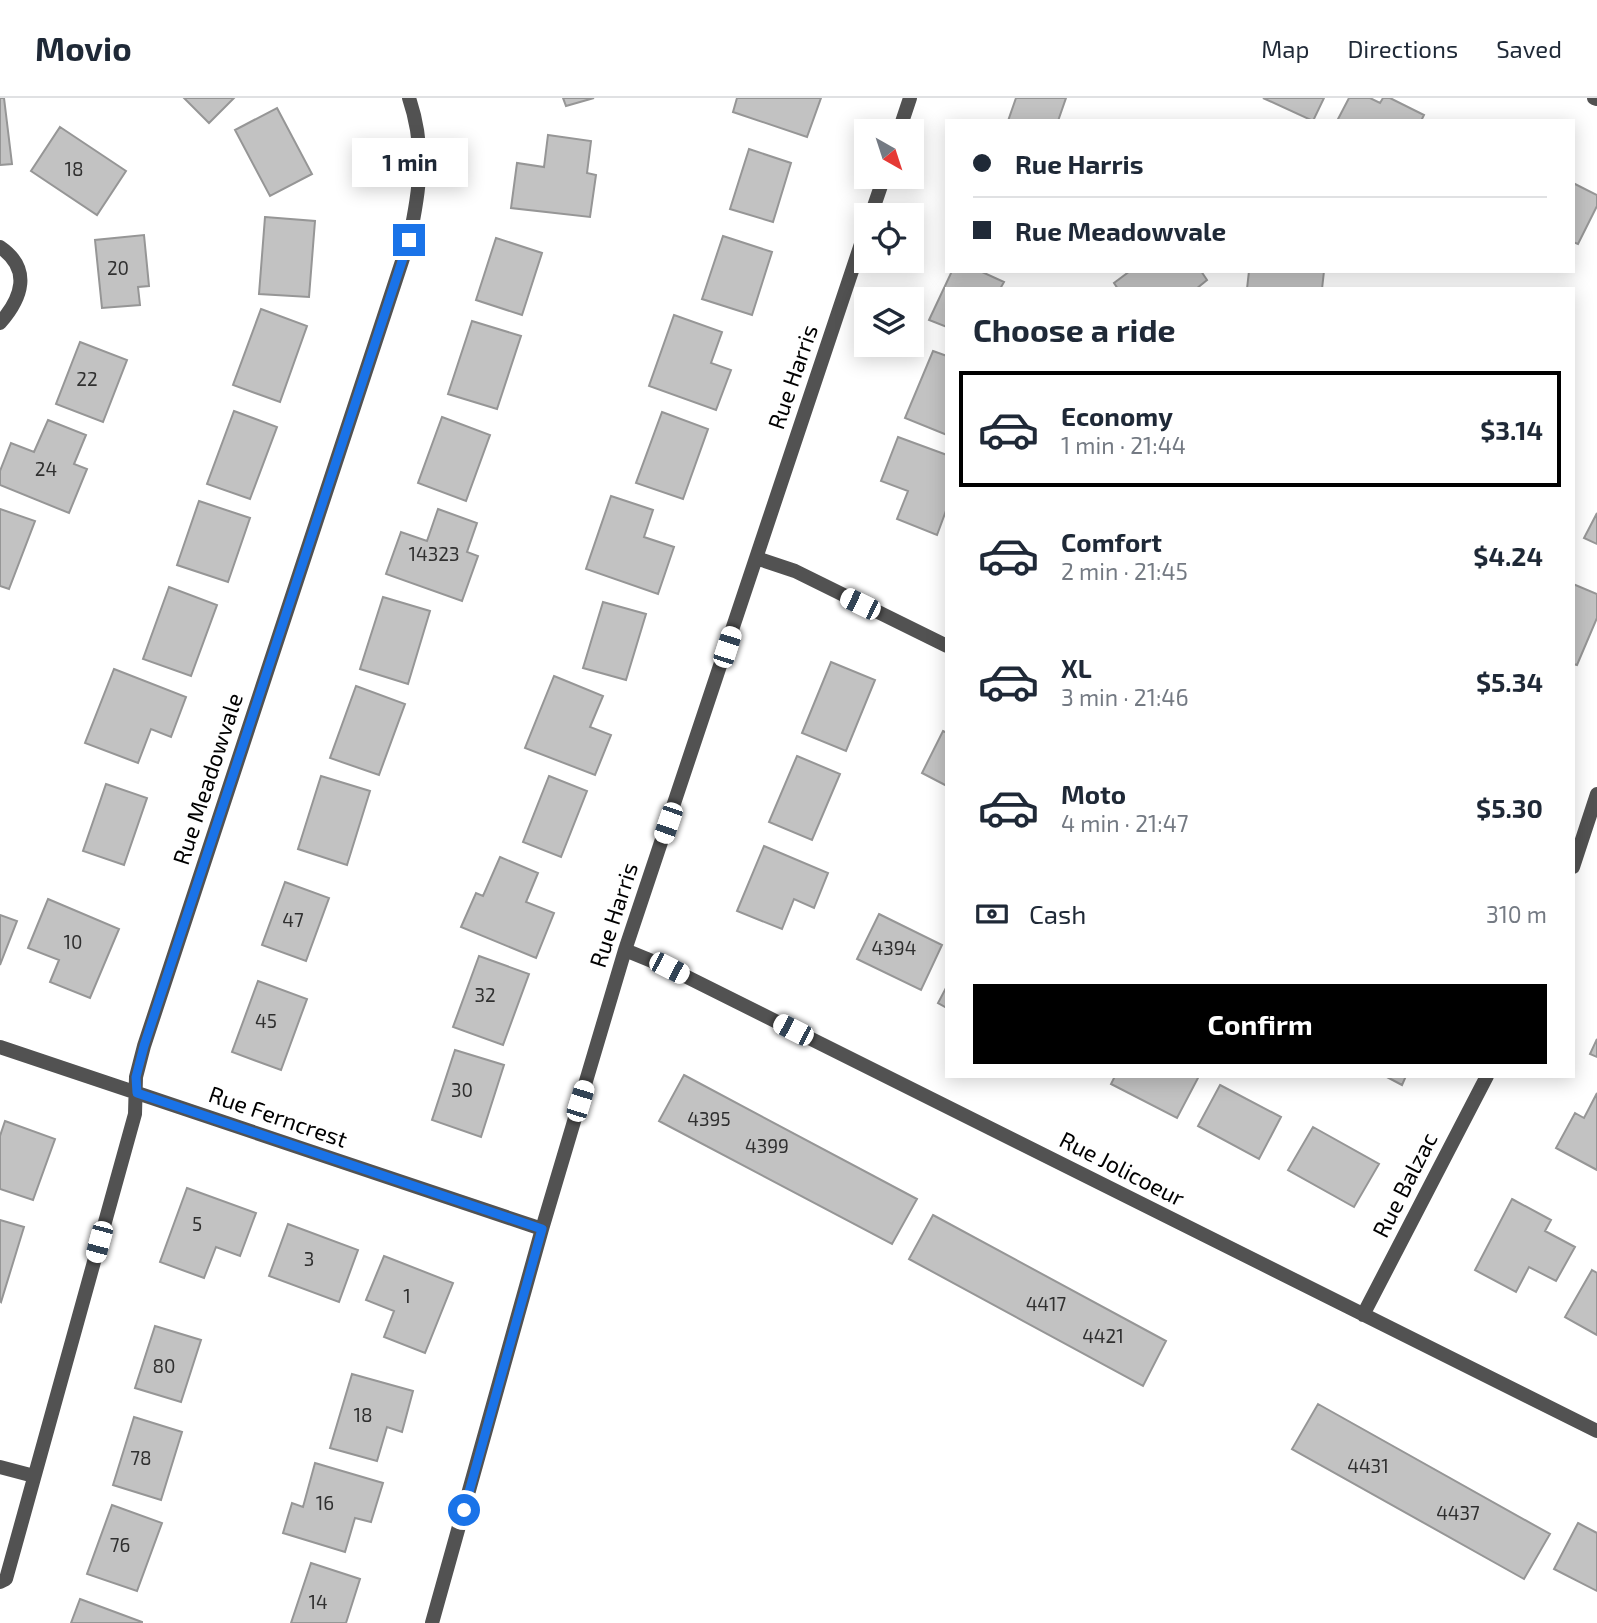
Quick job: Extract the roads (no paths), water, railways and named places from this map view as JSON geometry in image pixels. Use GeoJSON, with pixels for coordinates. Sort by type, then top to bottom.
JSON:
{"type":"FeatureCollection","features":[{"type":"Feature","properties":{"kind":"street","name":"Rue Meadowvale"},"geometry":{"type":"LineString","coordinates":[[0,1582],[6,1579],[135,1114],[136,1077],[144,1046],[409,240],[419,195],[420,158],[417,121],[409,98]]}},
{"type":"Feature","properties":{"kind":"street"},"geometry":{"type":"LineString","coordinates":[[903,119],[910,98]]}},
{"type":"Feature","properties":{"kind":"street"},"geometry":{"type":"LineString","coordinates":[[0,247],[15,260],[21,277],[20,294],[0,324]]}},
{"type":"Feature","properties":{"kind":"street","name":"Rue Harris"},"geometry":{"type":"LineString","coordinates":[[432,1623],[542,1229],[625,950],[854,265]]}},
{"type":"Feature","properties":{"kind":"street"},"geometry":{"type":"LineString","coordinates":[[756,558],[795,572],[945,645]]}},
{"type":"Feature","properties":{"kind":"street"},"geometry":{"type":"LineString","coordinates":[[1575,861],[1597,794]]}},
{"type":"Feature","properties":{"kind":"street","name":"Rue Jolicoeur"},"geometry":{"type":"LineString","coordinates":[[625,950],[669,968],[1597,1431]]}},
{"type":"Feature","properties":{"kind":"street","name":"Rue Ferncrest"},"geometry":{"type":"LineString","coordinates":[[0,1046],[542,1229]]}},
{"type":"Feature","properties":{"kind":"street","name":"Rue Balzac"},"geometry":{"type":"LineString","coordinates":[[1363,1315],[1486,1078]]}},
{"type":"Feature","properties":{"kind":"street"},"geometry":{"type":"LineString","coordinates":[[0,1467],[34,1476]]}}]}
